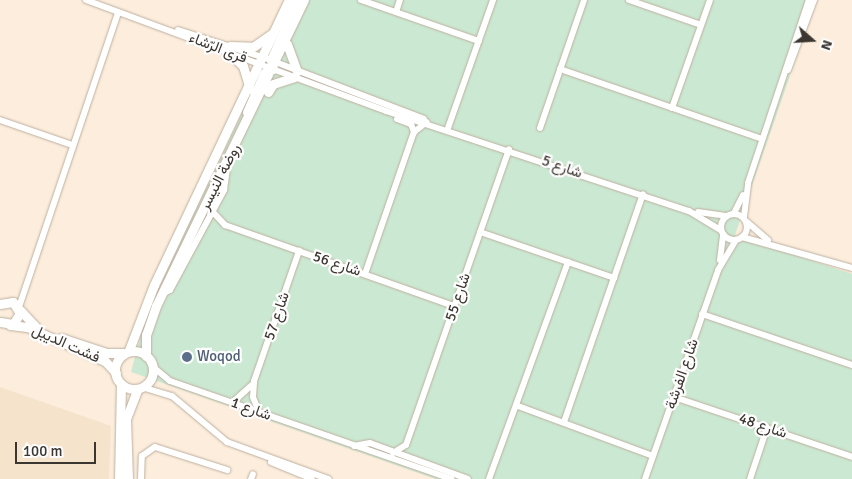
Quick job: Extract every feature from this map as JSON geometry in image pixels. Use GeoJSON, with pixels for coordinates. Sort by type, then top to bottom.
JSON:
{"type":"FeatureCollection","features":[{"type":"Feature","properties":{"kind":"street","name":"قرى الرّشاء"},"geometry":{"type":"LineString","coordinates":[[86,0],[228,48],[295,74]]}},
{"type":"Feature","properties":{"kind":"street","name":"روضة النيسر"},"geometry":{"type":"LineString","coordinates":[[146,356],[146,335],[162,294],[241,134],[269,64],[289,0]]}},
{"type":"Feature","properties":{"kind":"street"},"geometry":{"type":"LineString","coordinates":[[269,64],[297,0]]}},
{"type":"Feature","properties":{"kind":"street","name":"روضة النيسر"},"geometry":{"type":"LineString","coordinates":[[126,351],[154,285],[250,89],[287,42],[304,0]]}},
{"type":"Feature","properties":{"kind":"street"},"geometry":{"type":"LineString","coordinates":[[360,0],[479,41]]}},
{"type":"Feature","properties":{"kind":"street"},"geometry":{"type":"LineString","coordinates":[[396,12],[400,0]]}},
{"type":"Feature","properties":{"kind":"street"},"geometry":{"type":"LineString","coordinates":[[448,128],[493,0]]}},
{"type":"Feature","properties":{"kind":"street"},"geometry":{"type":"LineString","coordinates":[[540,128],[584,0]]}},
{"type":"Feature","properties":{"kind":"street"},"geometry":{"type":"LineString","coordinates":[[629,0],[701,25]]}},
{"type":"Feature","properties":{"kind":"street"},"geometry":{"type":"LineString","coordinates":[[672,108],[710,0]]}},
{"type":"Feature","properties":{"kind":"street"},"geometry":{"type":"LineString","coordinates":[[726,216],[734,213],[748,182],[809,0]]}},
{"type":"Feature","properties":{"kind":"street"},"geometry":{"type":"LineString","coordinates":[[782,82],[814,0]]}},
{"type":"Feature","properties":{"kind":"street"},"geometry":{"type":"LineString","coordinates":[[10,325],[18,319],[23,286],[118,12]]}},
{"type":"Feature","properties":{"kind":"street"},"geometry":{"type":"LineString","coordinates":[[228,48],[258,45],[280,25]]}},
{"type":"Feature","properties":{"kind":"street"},"geometry":{"type":"LineString","coordinates":[[287,42],[295,74]]}},
{"type":"Feature","properties":{"kind":"street"},"geometry":{"type":"LineString","coordinates":[[228,48],[243,66],[250,89]]}},
{"type":"Feature","properties":{"kind":"street"},"geometry":{"type":"LineString","coordinates":[[560,69],[762,139]]}},
{"type":"Feature","properties":{"kind":"street"},"geometry":{"type":"LineString","coordinates":[[295,74],[386,111],[408,122],[414,132]]}},
{"type":"Feature","properties":{"kind":"street"},"geometry":{"type":"LineString","coordinates":[[241,134],[273,84],[295,74],[434,124]]}},
{"type":"Feature","properties":{"kind":"street"},"geometry":{"type":"LineString","coordinates":[[386,111],[434,124]]}},
{"type":"Feature","properties":{"kind":"street"},"geometry":{"type":"LineString","coordinates":[[0,120],[72,145]]}},
{"type":"Feature","properties":{"kind":"street"},"geometry":{"type":"LineString","coordinates":[[365,274],[414,132],[427,122]]}},
{"type":"Feature","properties":{"kind":"street","name":"شارع 5"},"geometry":{"type":"LineString","coordinates":[[434,124],[689,211],[722,232],[739,238]]}},
{"type":"Feature","properties":{"kind":"street","name":"شارع 55"},"geometry":{"type":"LineString","coordinates":[[406,444],[509,149]]}},
{"type":"Feature","properties":{"kind":"street"},"geometry":{"type":"LineString","coordinates":[[162,294],[170,290],[201,228],[226,185],[228,162]]}},
{"type":"Feature","properties":{"kind":"street"},"geometry":{"type":"LineString","coordinates":[[745,220],[748,182]]}},
{"type":"Feature","properties":{"kind":"street"},"geometry":{"type":"LineString","coordinates":[[564,422],[643,194]]}},
{"type":"Feature","properties":{"kind":"street"},"geometry":{"type":"LineString","coordinates":[[201,228],[220,223],[211,210]]}},
{"type":"Feature","properties":{"kind":"street","name":"شارع 5"},"geometry":{"type":"LineString","coordinates":[[689,211],[726,216]]}},
{"type":"Feature","properties":{"kind":"street"},"geometry":{"type":"LineString","coordinates":[[734,213],[774,243]]}},
{"type":"Feature","properties":{"kind":"street","name":"شارع الفرشة"},"geometry":{"type":"LineString","coordinates":[[718,270],[722,232],[726,216]]}},
{"type":"Feature","properties":{"kind":"street","name":"شارع الفرشة"},"geometry":{"type":"LineString","coordinates":[[645,479],[718,270],[739,238],[745,220]]}},
{"type":"Feature","properties":{"kind":"street","name":"شارع 56"},"geometry":{"type":"LineString","coordinates":[[220,223],[454,306]]}},
{"type":"Feature","properties":{"kind":"street"},"geometry":{"type":"LineString","coordinates":[[480,232],[614,278]]}},
{"type":"Feature","properties":{"kind":"street"},"geometry":{"type":"LineString","coordinates":[[739,238],[774,243],[852,268]]}},
{"type":"Feature","properties":{"kind":"street","name":"شارع 57"},"geometry":{"type":"LineString","coordinates":[[259,412],[252,397],[254,381],[299,251]]}},
{"type":"Feature","properties":{"kind":"street"},"geometry":{"type":"LineString","coordinates":[[489,479],[494,476],[568,262]]}},
{"type":"Feature","properties":{"kind":"street"},"geometry":{"type":"LineString","coordinates":[[4,301],[23,286]]}},
{"type":"Feature","properties":{"kind":"street","name":"فشت الديبل"},"geometry":{"type":"LineString","coordinates":[[4,301],[19,309],[33,325],[53,335],[106,353],[126,351]]}},
{"type":"Feature","properties":{"kind":"street"},"geometry":{"type":"LineString","coordinates":[[702,314],[852,365]]}},
{"type":"Feature","properties":{"kind":"street","name":"فشت الديبل"},"geometry":{"type":"LineString","coordinates":[[0,322],[27,327],[105,361],[116,373]]}},
{"type":"Feature","properties":{"kind":"street"},"geometry":{"type":"LineString","coordinates":[[119,479],[121,384],[116,373],[126,351],[146,356],[152,366],[152,378],[141,389],[126,419],[128,479]]}},
{"type":"Feature","properties":{"kind":"street","name":"شارع 1"},"geometry":{"type":"LineString","coordinates":[[152,366],[170,381],[451,479]]}},
{"type":"Feature","properties":{"kind":"street","name":"شارع 57"},"geometry":{"type":"LineString","coordinates":[[233,402],[254,381]]}},
{"type":"Feature","properties":{"kind":"street"},"geometry":{"type":"LineString","coordinates":[[121,384],[168,393],[227,442],[328,479]]}},
{"type":"Feature","properties":{"kind":"street","name":"شارع 48"},"geometry":{"type":"LineString","coordinates":[[674,397],[852,457]]}},
{"type":"Feature","properties":{"kind":"street"},"geometry":{"type":"LineString","coordinates":[[518,406],[653,456]]}},
{"type":"Feature","properties":{"kind":"street"},"geometry":{"type":"LineString","coordinates":[[750,479],[767,428]]}},
{"type":"Feature","properties":{"kind":"street","name":"شارع 1"},"geometry":{"type":"LineString","coordinates":[[354,446],[370,443],[468,479]]}},
{"type":"Feature","properties":{"kind":"street"},"geometry":{"type":"LineString","coordinates":[[393,453],[406,444],[411,459]]}},
{"type":"Feature","properties":{"kind":"street"},"geometry":{"type":"LineString","coordinates":[[141,479],[142,456],[155,447],[227,470]]}},
{"type":"Feature","properties":{"kind":"street"},"geometry":{"type":"LineString","coordinates":[[266,457],[308,478]]}},
{"type":"Feature","properties":{"kind":"shaded area"},"geometry":{"type":"Polygon","coordinates":[[[0,387],[111,426],[109,479],[0,479],[0,387]]]}},
{"type":"Feature","properties":{"kind":"green space"},"geometry":{"type":"Polygon","coordinates":[[[296,0],[816,0],[735,235],[852,274],[852,479],[436,479],[131,372],[143,327],[171,262],[296,0]]]}},
{"type":"Feature","properties":{"kind":"place","name":"Woqod"},"geometry":{"type":"Point","coordinates":[187,357]}}]}
